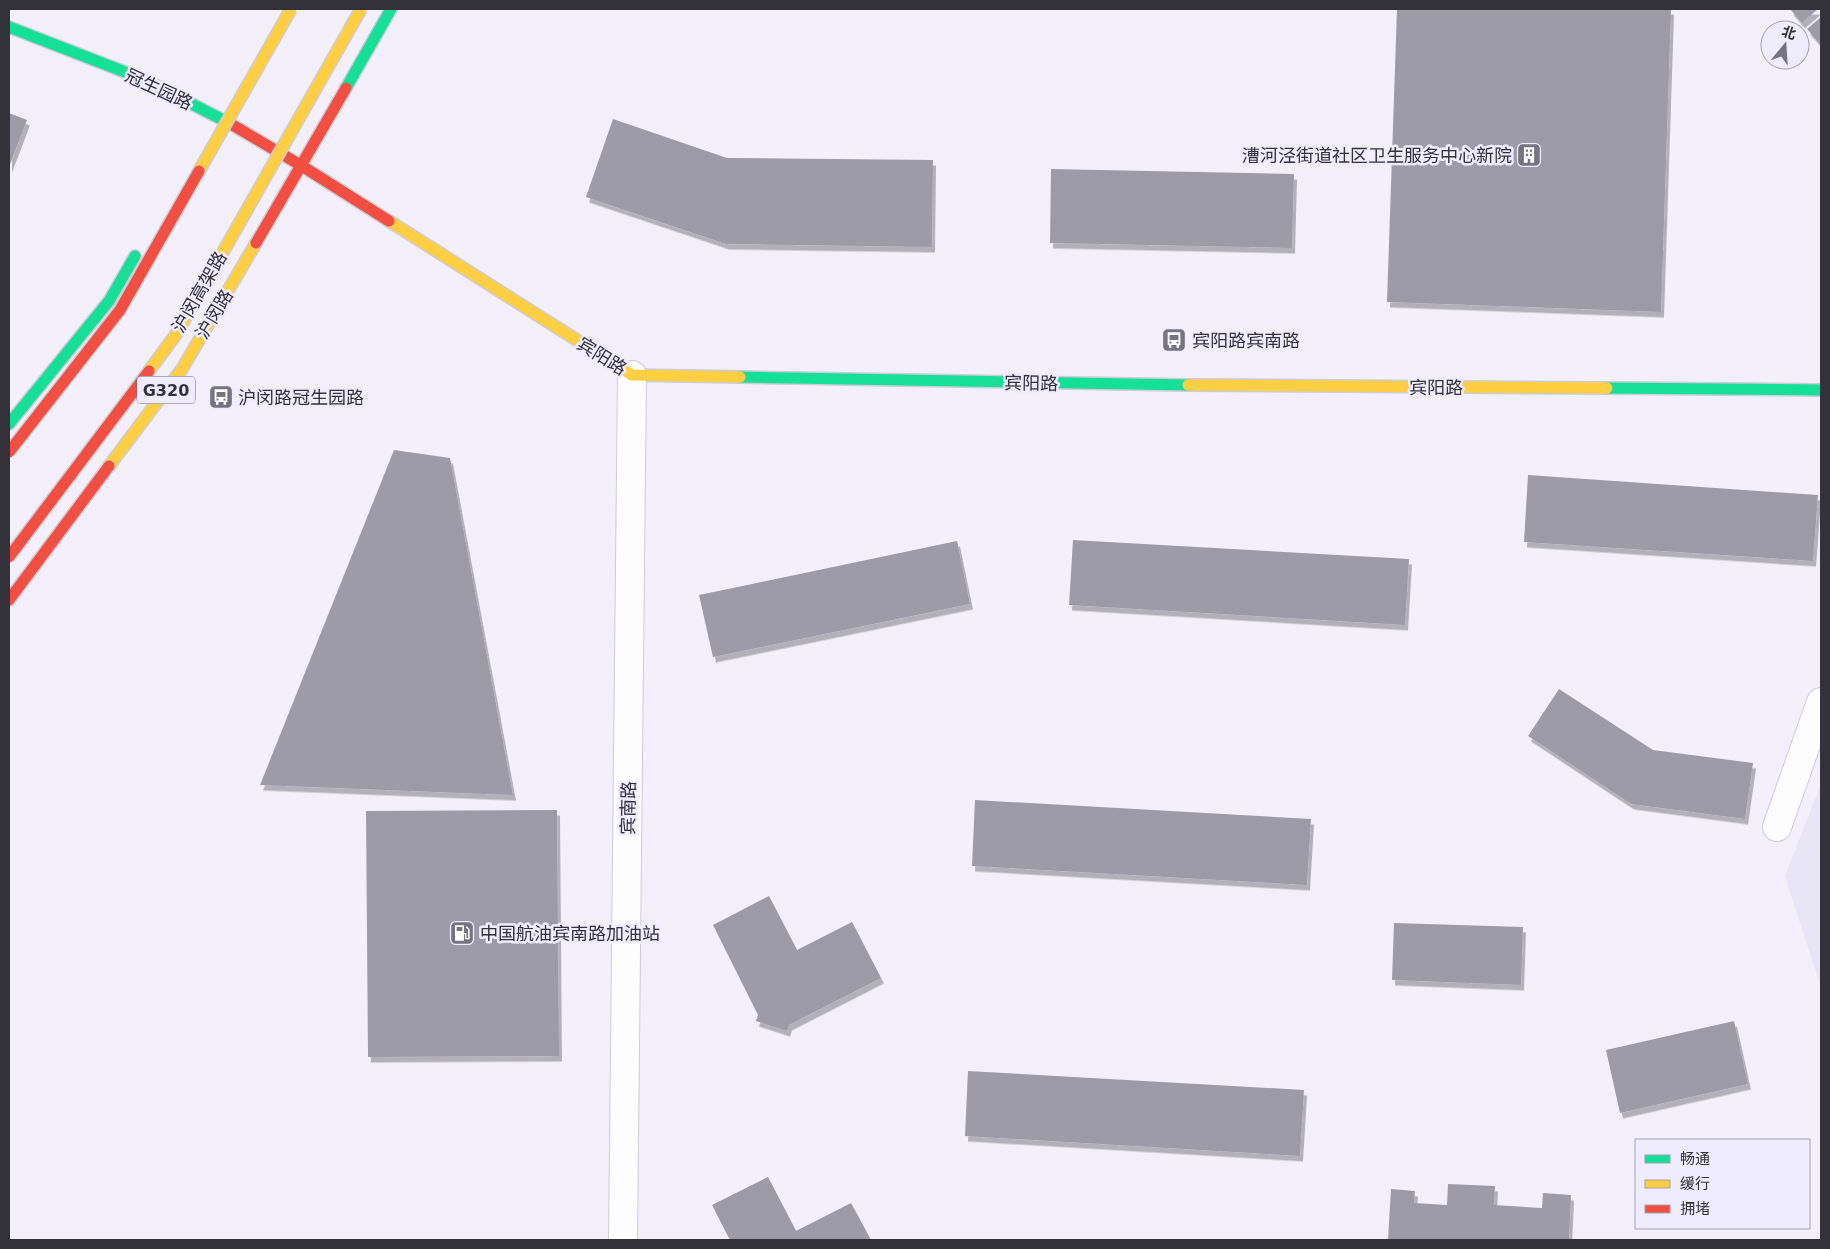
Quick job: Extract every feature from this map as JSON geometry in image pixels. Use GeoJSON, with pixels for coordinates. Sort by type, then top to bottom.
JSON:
{"type":"FeatureCollection","features":[{"type":"Feature","properties":{"kind":"main road"},"geometry":{"type":"LineString","coordinates":[[9,452],[120,310],[291,9]]}},
{"type":"Feature","properties":{"kind":"main road","name":"沪闵高架路"},"geometry":{"type":"LineString","coordinates":[[9,557],[176,332],[361,9]]}},
{"type":"Feature","properties":{"kind":"main road","name":"沪闵路"},"geometry":{"type":"LineString","coordinates":[[9,600],[182,369],[302,166],[391,9]]}},
{"type":"Feature","properties":{"kind":"main road","name":"冠生园路"},"geometry":{"type":"LineString","coordinates":[[9,27],[143,79],[216,116],[302,166]]}},
{"type":"Feature","properties":{"kind":"main road","name":"宾阳路"},"geometry":{"type":"LineString","coordinates":[[302,166],[632,375],[1177,385],[1821,390]]}},
{"type":"Feature","properties":{"kind":"main road"},"geometry":{"type":"LineString","coordinates":[[9,424],[109,301],[143,242]]}},
{"type":"Feature","properties":{"kind":"street","name":"宾南路"},"geometry":{"type":"LineString","coordinates":[[623,1240],[632,375]]}},
{"type":"Feature","properties":{"kind":"street"},"geometry":{"type":"LineString","coordinates":[[1777,827],[1821,702]]}},
{"type":"Feature","properties":{"kind":"shaded area"},"geometry":{"type":"Polygon","coordinates":[[[1821,784],[1821,988],[1785,876],[1821,784]]]}},
{"type":"Feature","properties":{"kind":"building","name":"漕河泾街道社区卫生服务中心新院"},"geometry":{"type":"Polygon","coordinates":[[[1397,9],[1671,9],[1661,312],[1387,302],[1397,9]]]}},
{"type":"Feature","properties":{"kind":"building"},"geometry":{"type":"Polygon","coordinates":[[[1790,9],[1818,9],[1805,20],[1799,20],[1790,9]]]}},
{"type":"Feature","properties":{"kind":"building"},"geometry":{"type":"Polygon","coordinates":[[[1821,17],[1821,45],[1810,32],[1810,26],[1821,17]]]}},
{"type":"Feature","properties":{"kind":"building"},"geometry":{"type":"Polygon","coordinates":[[[9,113],[27,120],[9,167],[9,113]]]}},
{"type":"Feature","properties":{"kind":"building"},"geometry":{"type":"Polygon","coordinates":[[[613,119],[727,158],[933,160],[932,247],[726,244],[586,197],[613,119]]]}},
{"type":"Feature","properties":{"kind":"building"},"geometry":{"type":"Polygon","coordinates":[[[1051,169],[1294,174],[1292,248],[1050,243],[1051,169]]]}},
{"type":"Feature","properties":{"kind":"building"},"geometry":{"type":"Polygon","coordinates":[[[394,450],[450,458],[513,795],[260,785],[394,450]]]}},
{"type":"Feature","properties":{"kind":"building"},"geometry":{"type":"Polygon","coordinates":[[[1528,475],[1818,495],[1813,561],[1524,542],[1528,475]]]}},
{"type":"Feature","properties":{"kind":"building"},"geometry":{"type":"Polygon","coordinates":[[[1073,540],[1409,559],[1405,625],[1069,605],[1073,540]]]}},
{"type":"Feature","properties":{"kind":"building"},"geometry":{"type":"Polygon","coordinates":[[[957,541],[970,604],[713,657],[699,595],[957,541]]]}},
{"type":"Feature","properties":{"kind":"building"},"geometry":{"type":"Polygon","coordinates":[[[1559,689],[1653,750],[1753,763],[1745,819],[1631,804],[1528,736],[1559,689]]]}},
{"type":"Feature","properties":{"kind":"building"},"geometry":{"type":"Polygon","coordinates":[[[975,800],[1311,819],[1307,885],[972,866],[975,800]]]}},
{"type":"Feature","properties":{"kind":"building","name":"中国航油宾南路加油站"},"geometry":{"type":"Polygon","coordinates":[[[557,810],[559,1056],[368,1057],[366,811],[557,810]]]}},
{"type":"Feature","properties":{"kind":"building"},"geometry":{"type":"Polygon","coordinates":[[[769,896],[797,950],[852,922],[881,978],[789,1025],[787,1031],[756,1021],[758,1015],[713,925],[769,896]]]}},
{"type":"Feature","properties":{"kind":"building"},"geometry":{"type":"Polygon","coordinates":[[[1394,923],[1523,927],[1521,985],[1392,980],[1394,923]]]}},
{"type":"Feature","properties":{"kind":"building"},"geometry":{"type":"Polygon","coordinates":[[[1734,1021],[1748,1084],[1620,1113],[1606,1050],[1734,1021]]]}},
{"type":"Feature","properties":{"kind":"building"},"geometry":{"type":"Polygon","coordinates":[[[968,1071],[1304,1090],[1300,1156],[965,1136],[968,1071]]]}},
{"type":"Feature","properties":{"kind":"building"},"geometry":{"type":"Polygon","coordinates":[[[768,1177],[796,1231],[851,1203],[871,1240],[730,1240],[712,1205],[768,1177]]]}},
{"type":"Feature","properties":{"kind":"building"},"geometry":{"type":"Polygon","coordinates":[[[1448,1184],[1495,1186],[1494,1205],[1542,1208],[1543,1193],[1571,1195],[1569,1240],[1388,1240],[1391,1189],[1415,1191],[1414,1203],[1447,1205],[1448,1184]]]}},
{"type":"Feature","properties":{"kind":"traffic: fast"},"geometry":{"type":"LineString","coordinates":[[346,88],[391,9]]}},
{"type":"Feature","properties":{"kind":"traffic: fast"},"geometry":{"type":"LineString","coordinates":[[9,27],[143,79],[231,124]]}},
{"type":"Feature","properties":{"kind":"traffic: fast"},"geometry":{"type":"LineString","coordinates":[[9,424],[109,301],[135,256]]}},
{"type":"Feature","properties":{"kind":"traffic: fast"},"geometry":{"type":"LineString","coordinates":[[740,377],[1188,385]]}},
{"type":"Feature","properties":{"kind":"traffic: fast"},"geometry":{"type":"LineString","coordinates":[[1607,388],[1821,390]]}},
{"type":"Feature","properties":{"kind":"traffic: slow"},"geometry":{"type":"LineString","coordinates":[[199,171],[291,9]]}},
{"type":"Feature","properties":{"kind":"traffic: slow"},"geometry":{"type":"LineString","coordinates":[[149,371],[177,333],[361,9]]}},
{"type":"Feature","properties":{"kind":"traffic: slow"},"geometry":{"type":"LineString","coordinates":[[389,221],[632,375],[740,377]]}},
{"type":"Feature","properties":{"kind":"traffic: slow"},"geometry":{"type":"LineString","coordinates":[[109,466],[182,369],[256,243]]}},
{"type":"Feature","properties":{"kind":"traffic: slow"},"geometry":{"type":"LineString","coordinates":[[1188,385],[1607,388]]}},
{"type":"Feature","properties":{"kind":"traffic: jam"},"geometry":{"type":"LineString","coordinates":[[256,243],[346,88]]}},
{"type":"Feature","properties":{"kind":"traffic: jam"},"geometry":{"type":"LineString","coordinates":[[231,124],[389,221]]}},
{"type":"Feature","properties":{"kind":"traffic: jam"},"geometry":{"type":"LineString","coordinates":[[9,452],[120,310],[199,171]]}},
{"type":"Feature","properties":{"kind":"traffic: jam"},"geometry":{"type":"LineString","coordinates":[[9,557],[149,371]]}},
{"type":"Feature","properties":{"kind":"traffic: jam"},"geometry":{"type":"LineString","coordinates":[[9,600],[109,466]]}},
{"type":"Feature","properties":{"kind":"place","name":"漕河泾街道社区卫生服务中心新院"},"geometry":{"type":"Point","coordinates":[1529,155]}},
{"type":"Feature","properties":{"kind":"place","name":"宾阳路宾南路"},"geometry":{"type":"Point","coordinates":[1174,340]}},
{"type":"Feature","properties":{"kind":"place","name":"沪闵路冠生园路"},"geometry":{"type":"Point","coordinates":[221,397]}},
{"type":"Feature","properties":{"kind":"place","name":"中国航油宾南路加油站"},"geometry":{"type":"Point","coordinates":[462,933]}}]}
